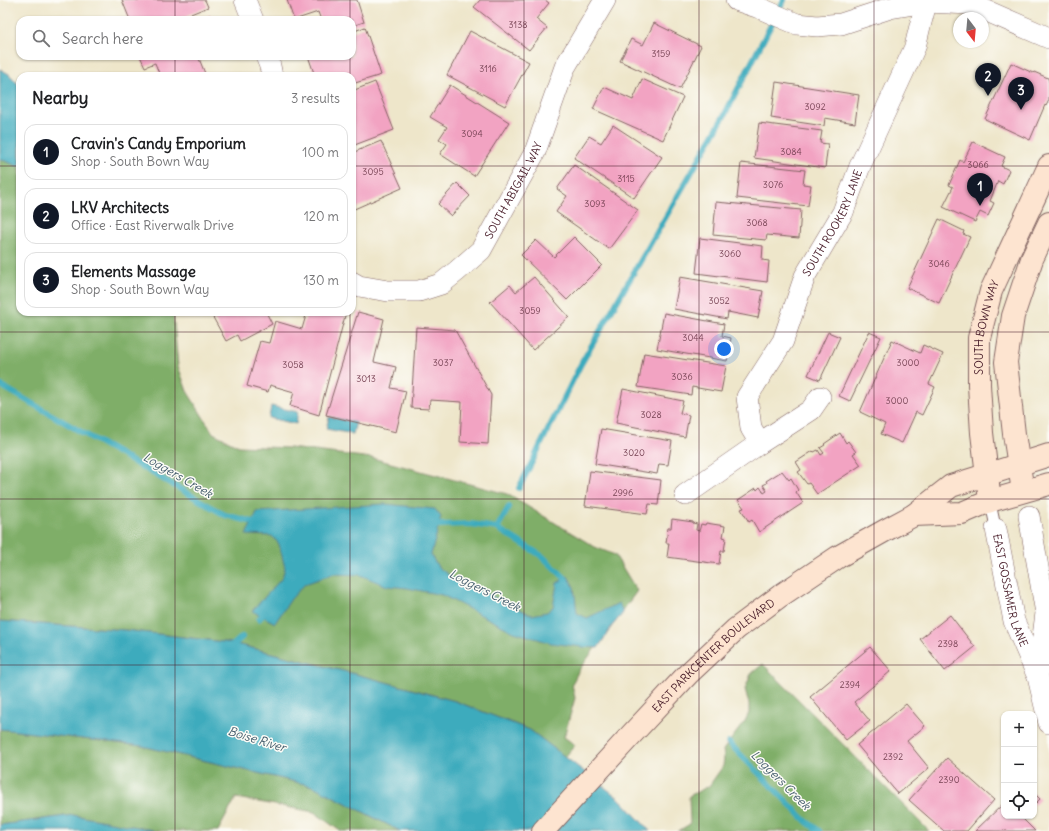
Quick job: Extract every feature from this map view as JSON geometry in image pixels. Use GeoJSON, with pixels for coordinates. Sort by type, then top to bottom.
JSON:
{"type":"FeatureCollection","features":[{"type":"Feature","properties":{"kind":"main road","name":"SOUTH BOWN WAY"},"geometry":{"type":"LineString","coordinates":[[990,501],[983,443],[979,385],[979,338],[991,291],[1049,166]]}},
{"type":"Feature","properties":{"kind":"main road","name":"SOUTH BOWN WAY"},"geometry":{"type":"LineString","coordinates":[[1026,505],[1014,434],[1006,362],[1013,316],[1032,259],[1049,223]]}},
{"type":"Feature","properties":{"kind":"main road","name":"EAST PARKCENTER BOULEVARD"},"geometry":{"type":"LineString","coordinates":[[543,831],[688,674],[742,624],[780,596],[838,557],[914,516],[952,486],[1049,455]]}},
{"type":"Feature","properties":{"kind":"main road","name":"EAST PARKCENTER BOULEVARD"},"geometry":{"type":"LineString","coordinates":[[914,516],[962,513],[990,501],[1026,505],[1049,484]]}},
{"type":"Feature","properties":{"kind":"street"},"geometry":{"type":"LineString","coordinates":[[245,0],[251,16]]}},
{"type":"Feature","properties":{"kind":"street","name":"SOUTH ABIGAIL WAY"},"geometry":{"type":"LineString","coordinates":[[356,284],[388,291],[419,291],[441,284],[482,250],[535,152],[566,67],[605,0]]}},
{"type":"Feature","properties":{"kind":"street"},"geometry":{"type":"LineString","coordinates":[[736,0],[797,24],[817,26],[841,24],[890,8],[927,1],[971,4],[1049,38]]}},
{"type":"Feature","properties":{"kind":"street","name":"SOUTH ROOKERY LANE"},"geometry":{"type":"LineString","coordinates":[[760,443],[751,428],[747,397],[783,341],[805,276],[843,212],[860,166],[915,47],[927,1]]}},
{"type":"Feature","properties":{"kind":"street"},"geometry":{"type":"LineString","coordinates":[[268,60],[271,72]]}},
{"type":"Feature","properties":{"kind":"street"},"geometry":{"type":"LineString","coordinates":[[685,495],[811,410],[820,397]]}},
{"type":"Feature","properties":{"kind":"street","name":"EAST GOSSAMER LANE"},"geometry":{"type":"LineString","coordinates":[[1026,505],[1046,613],[1043,689],[1049,723]]}},
{"type":"Feature","properties":{"kind":"street","name":"EAST GOSSAMER LANE"},"geometry":{"type":"LineString","coordinates":[[996,529],[1014,621],[1043,689]]}},
{"type":"Feature","properties":{"kind":"lane","name":"EAST GOSSAMER LANE"},"geometry":{"type":"LineString","coordinates":[[990,501],[996,529]]}},
{"type":"Feature","properties":{"kind":"green space"},"geometry":{"type":"Polygon","coordinates":[[[0,159],[16,165],[16,316],[173,316],[178,366],[187,391],[213,433],[239,446],[290,448],[372,458],[507,494],[595,547],[615,555],[637,591],[579,670],[572,684],[575,698],[564,737],[575,745],[565,757],[530,730],[455,701],[232,643],[125,630],[0,621],[0,159]]]}},
{"type":"Feature","properties":{"kind":"green space"},"geometry":{"type":"Polygon","coordinates":[[[763,664],[929,831],[678,831],[690,824],[689,796],[709,786],[723,766],[723,750],[745,721],[749,713],[749,704],[745,689],[751,674],[763,664]]]}},
{"type":"Feature","properties":{"kind":"green space"},"geometry":{"type":"Polygon","coordinates":[[[0,729],[142,746],[313,786],[400,831],[340,831],[314,812],[236,798],[218,831],[153,831],[73,815],[0,825],[0,729]]]}},
{"type":"Feature","properties":{"kind":"water"},"geometry":{"type":"Polygon","coordinates":[[[0,69],[9,74],[16,82],[16,165],[0,159],[0,69]]]}},
{"type":"Feature","properties":{"kind":"water"},"geometry":{"type":"Polygon","coordinates":[[[271,406],[298,412],[296,424],[269,418],[271,406]]]}},
{"type":"Feature","properties":{"kind":"water"},"geometry":{"type":"Polygon","coordinates":[[[329,417],[356,422],[353,434],[326,429],[329,417]]]}},
{"type":"Feature","properties":{"kind":"water"},"geometry":{"type":"Polygon","coordinates":[[[385,504],[435,509],[441,517],[431,555],[438,567],[453,578],[532,615],[547,612],[553,607],[557,583],[568,576],[574,587],[577,613],[587,618],[619,603],[623,613],[612,626],[598,648],[551,643],[514,632],[442,595],[407,588],[387,586],[360,575],[333,574],[305,584],[291,599],[275,623],[252,611],[282,578],[285,568],[279,544],[272,536],[246,535],[257,512],[385,504]]]}},
{"type":"Feature","properties":{"kind":"water","name":"Boise River"},"geometry":{"type":"Polygon","coordinates":[[[0,621],[125,630],[232,643],[455,701],[530,730],[620,799],[650,831],[400,831],[313,786],[142,746],[0,729],[0,621]]]}},
{"type":"Feature","properties":{"kind":"water"},"geometry":{"type":"Polygon","coordinates":[[[73,815],[153,831],[0,831],[0,825],[73,815]]]}},
{"type":"Feature","properties":{"kind":"building"},"geometry":{"type":"Polygon","coordinates":[[[122,0],[205,0],[208,7],[186,16],[128,16],[122,0]]]}},
{"type":"Feature","properties":{"kind":"building"},"geometry":{"type":"Polygon","coordinates":[[[287,0],[357,0],[364,22],[356,25],[356,16],[320,16],[318,12],[306,16],[293,16],[287,0]]]}},
{"type":"Feature","properties":{"kind":"building"},"geometry":{"type":"Polygon","coordinates":[[[480,0],[545,0],[549,3],[536,19],[547,28],[529,50],[474,7],[480,0]]]}},
{"type":"Feature","properties":{"kind":"building"},"geometry":{"type":"Polygon","coordinates":[[[654,23],[701,46],[680,89],[620,61],[631,39],[643,45],[654,23]]]}},
{"type":"Feature","properties":{"kind":"building"},"geometry":{"type":"Polygon","coordinates":[[[365,27],[381,75],[356,83],[356,72],[314,72],[309,60],[356,60],[356,30],[365,27]]]}},
{"type":"Feature","properties":{"kind":"building"},"geometry":{"type":"Polygon","coordinates":[[[470,31],[529,62],[505,106],[447,75],[470,31]]]}},
{"type":"Feature","properties":{"kind":"building"},"geometry":{"type":"Polygon","coordinates":[[[142,60],[200,60],[204,72],[158,72],[155,63],[145,67],[142,60]]]}},
{"type":"Feature","properties":{"kind":"building"},"geometry":{"type":"Polygon","coordinates":[[[1011,63],[1048,78],[1049,82],[1049,100],[1046,106],[1045,105],[1030,140],[985,119],[1011,63]]]}},
{"type":"Feature","properties":{"kind":"building"},"geometry":{"type":"Polygon","coordinates":[[[642,79],[683,97],[663,140],[593,109],[604,87],[633,100],[642,79]]]}},
{"type":"Feature","properties":{"kind":"building"},"geometry":{"type":"Polygon","coordinates":[[[375,82],[394,130],[356,144],[356,89],[375,82]]]}},
{"type":"Feature","properties":{"kind":"building"},"geometry":{"type":"Polygon","coordinates":[[[776,82],[859,95],[855,123],[825,118],[824,126],[771,118],[776,82]]]}},
{"type":"Feature","properties":{"kind":"building"},"geometry":{"type":"Polygon","coordinates":[[[450,85],[509,122],[474,176],[440,154],[447,144],[439,139],[447,127],[430,117],[450,85]]]}},
{"type":"Feature","properties":{"kind":"building"},"geometry":{"type":"Polygon","coordinates":[[[759,123],[822,131],[820,143],[828,144],[825,168],[754,158],[759,123]]]}},
{"type":"Feature","properties":{"kind":"building"},"geometry":{"type":"Polygon","coordinates":[[[613,125],[662,157],[634,198],[574,158],[589,136],[601,143],[613,125]]]}},
{"type":"Feature","properties":{"kind":"building"},"geometry":{"type":"Polygon","coordinates":[[[381,141],[402,188],[356,208],[356,151],[381,141]]]}},
{"type":"Feature","properties":{"kind":"building"},"geometry":{"type":"Polygon","coordinates":[[[973,142],[1005,157],[1001,166],[1009,170],[1003,184],[998,181],[990,201],[994,203],[988,216],[980,212],[975,222],[943,207],[953,187],[949,185],[960,160],[963,162],[973,142]]]}},
{"type":"Feature","properties":{"kind":"building"},"geometry":{"type":"Polygon","coordinates":[[[741,163],[805,170],[803,184],[811,185],[808,206],[737,198],[741,163]]]}},
{"type":"Feature","properties":{"kind":"building"},"geometry":{"type":"Polygon","coordinates":[[[574,165],[638,210],[609,249],[556,212],[567,196],[557,189],[574,165]]]}},
{"type":"Feature","properties":{"kind":"building"},"geometry":{"type":"Polygon","coordinates":[[[457,183],[470,196],[451,216],[438,204],[457,183]]]}},
{"type":"Feature","properties":{"kind":"building"},"geometry":{"type":"Polygon","coordinates":[[[716,202],[801,210],[799,238],[767,235],[766,240],[713,235],[716,202]]]}},
{"type":"Feature","properties":{"kind":"building"},"geometry":{"type":"Polygon","coordinates":[[[939,219],[964,231],[963,234],[970,237],[939,303],[907,288],[939,219]]]}},
{"type":"Feature","properties":{"kind":"building"},"geometry":{"type":"Polygon","coordinates":[[[574,237],[602,265],[567,300],[521,255],[536,240],[554,257],[574,237]]]}},
{"type":"Feature","properties":{"kind":"building"},"geometry":{"type":"Polygon","coordinates":[[[700,238],[763,246],[762,260],[769,261],[767,282],[696,273],[700,238]]]}},
{"type":"Feature","properties":{"kind":"building"},"geometry":{"type":"Polygon","coordinates":[[[534,277],[569,317],[533,350],[490,302],[510,285],[516,292],[534,277]]]}},
{"type":"Feature","properties":{"kind":"building"},"geometry":{"type":"Polygon","coordinates":[[[680,277],[763,291],[758,318],[728,312],[727,319],[674,309],[680,277]]]}},
{"type":"Feature","properties":{"kind":"building"},"geometry":{"type":"Polygon","coordinates":[[[358,312],[384,319],[374,362],[396,367],[391,388],[406,391],[396,432],[326,415],[358,312]]]}},
{"type":"Feature","properties":{"kind":"building"},"geometry":{"type":"Polygon","coordinates":[[[664,313],[724,324],[722,336],[731,338],[727,361],[657,349],[664,313]]]}},
{"type":"Feature","properties":{"kind":"building"},"geometry":{"type":"Polygon","coordinates":[[[212,316],[268,316],[272,324],[240,341],[237,335],[226,341],[212,316]]]}},
{"type":"Feature","properties":{"kind":"building"},"geometry":{"type":"Polygon","coordinates":[[[306,316],[345,316],[319,415],[290,406],[294,392],[270,385],[268,392],[247,386],[260,341],[269,343],[275,321],[302,329],[306,316]]]}},
{"type":"Feature","properties":{"kind":"building"},"geometry":{"type":"Polygon","coordinates":[[[416,327],[455,330],[491,395],[488,444],[460,442],[462,402],[430,400],[429,409],[411,408],[416,327]]]}},
{"type":"Feature","properties":{"kind":"building"},"geometry":{"type":"Polygon","coordinates":[[[828,332],[840,337],[820,380],[808,375],[828,332]]]}},
{"type":"Feature","properties":{"kind":"building"},"geometry":{"type":"Polygon","coordinates":[[[869,332],[881,337],[850,401],[839,396],[869,332]]]}},
{"type":"Feature","properties":{"kind":"building"},"geometry":{"type":"Polygon","coordinates":[[[892,340],[920,353],[923,345],[943,354],[929,384],[935,387],[922,415],[916,412],[902,443],[881,434],[885,424],[860,412],[892,340]]]}},
{"type":"Feature","properties":{"kind":"building"},"geometry":{"type":"Polygon","coordinates":[[[644,353],[726,366],[721,392],[692,387],[691,395],[638,387],[644,353]]]}},
{"type":"Feature","properties":{"kind":"building"},"geometry":{"type":"Polygon","coordinates":[[[623,389],[683,401],[680,413],[689,415],[685,437],[616,423],[623,389]]]}},
{"type":"Feature","properties":{"kind":"building"},"geometry":{"type":"Polygon","coordinates":[[[601,429],[672,441],[668,465],[659,464],[657,474],[595,464],[601,429]]]}},
{"type":"Feature","properties":{"kind":"building"},"geometry":{"type":"Polygon","coordinates":[[[840,433],[846,443],[848,441],[856,452],[853,454],[861,465],[817,494],[798,472],[801,470],[796,462],[813,451],[818,450],[821,455],[824,453],[820,448],[840,433]]]}},
{"type":"Feature","properties":{"kind":"building"},"geometry":{"type":"Polygon","coordinates":[[[590,471],[661,480],[658,505],[649,504],[647,514],[585,506],[590,471]]]}},
{"type":"Feature","properties":{"kind":"building"},"geometry":{"type":"Polygon","coordinates":[[[782,471],[789,480],[791,478],[798,490],[796,492],[803,503],[759,532],[752,520],[749,522],[741,509],[744,508],[738,500],[756,488],[757,490],[760,487],[764,493],[767,491],[763,485],[767,483],[766,481],[782,471]]]}},
{"type":"Feature","properties":{"kind":"building"},"geometry":{"type":"Polygon","coordinates":[[[672,519],[693,522],[697,524],[696,530],[699,531],[701,524],[705,525],[706,523],[725,526],[723,537],[726,538],[724,551],[721,551],[719,564],[667,557],[669,543],[666,543],[668,528],[671,528],[672,519]]]}},
{"type":"Feature","properties":{"kind":"building"},"geometry":{"type":"Polygon","coordinates":[[[950,615],[975,647],[945,671],[920,639],[950,615]]]}},
{"type":"Feature","properties":{"kind":"building"},"geometry":{"type":"Polygon","coordinates":[[[870,647],[891,671],[854,702],[870,721],[846,740],[810,697],[870,647]]]}},
{"type":"Feature","properties":{"kind":"building"},"geometry":{"type":"Polygon","coordinates":[[[906,704],[925,726],[907,741],[929,768],[898,794],[857,745],[906,704]]]}},
{"type":"Feature","properties":{"kind":"building"},"geometry":{"type":"Polygon","coordinates":[[[947,758],[994,800],[967,831],[944,831],[909,800],[947,758]]]}},
{"type":"Feature","properties":{"kind":"building"},"geometry":{"type":"Polygon","coordinates":[[[1001,806],[1001,819],[1023,819],[1035,831],[975,831],[1001,806]]]}},
{"type":"Feature","properties":{"kind":"waterway"},"geometry":{"type":"LineString","coordinates":[[519,488],[581,364],[724,116],[784,0]]}},
{"type":"Feature","properties":{"kind":"waterway","name":"Loggers Creek"},"geometry":{"type":"LineString","coordinates":[[0,385],[225,515],[261,524]]}},
{"type":"Feature","properties":{"kind":"waterway"},"geometry":{"type":"LineString","coordinates":[[497,528],[509,507]]}},
{"type":"Feature","properties":{"kind":"waterway","name":"Loggers Creek"},"geometry":{"type":"LineString","coordinates":[[431,527],[439,525],[471,524],[497,528],[542,556],[565,578],[565,585]]}},
{"type":"Feature","properties":{"kind":"waterway"},"geometry":{"type":"LineString","coordinates":[[259,619],[268,610]]}},
{"type":"Feature","properties":{"kind":"waterway"},"geometry":{"type":"LineString","coordinates":[[230,648],[242,637]]}},
{"type":"Feature","properties":{"kind":"waterway","name":"Loggers Creek"},"geometry":{"type":"LineString","coordinates":[[729,743],[806,821],[819,831]]}},
{"type":"Feature","properties":{"kind":"place","name":"LKV Architects"},"geometry":{"type":"Point","coordinates":[988,96]}},
{"type":"Feature","properties":{"kind":"place","name":"Elements Massage"},"geometry":{"type":"Point","coordinates":[1021,110]}},
{"type":"Feature","properties":{"kind":"place","name":"Cravin's Candy Emporium"},"geometry":{"type":"Point","coordinates":[980,206]}}]}
